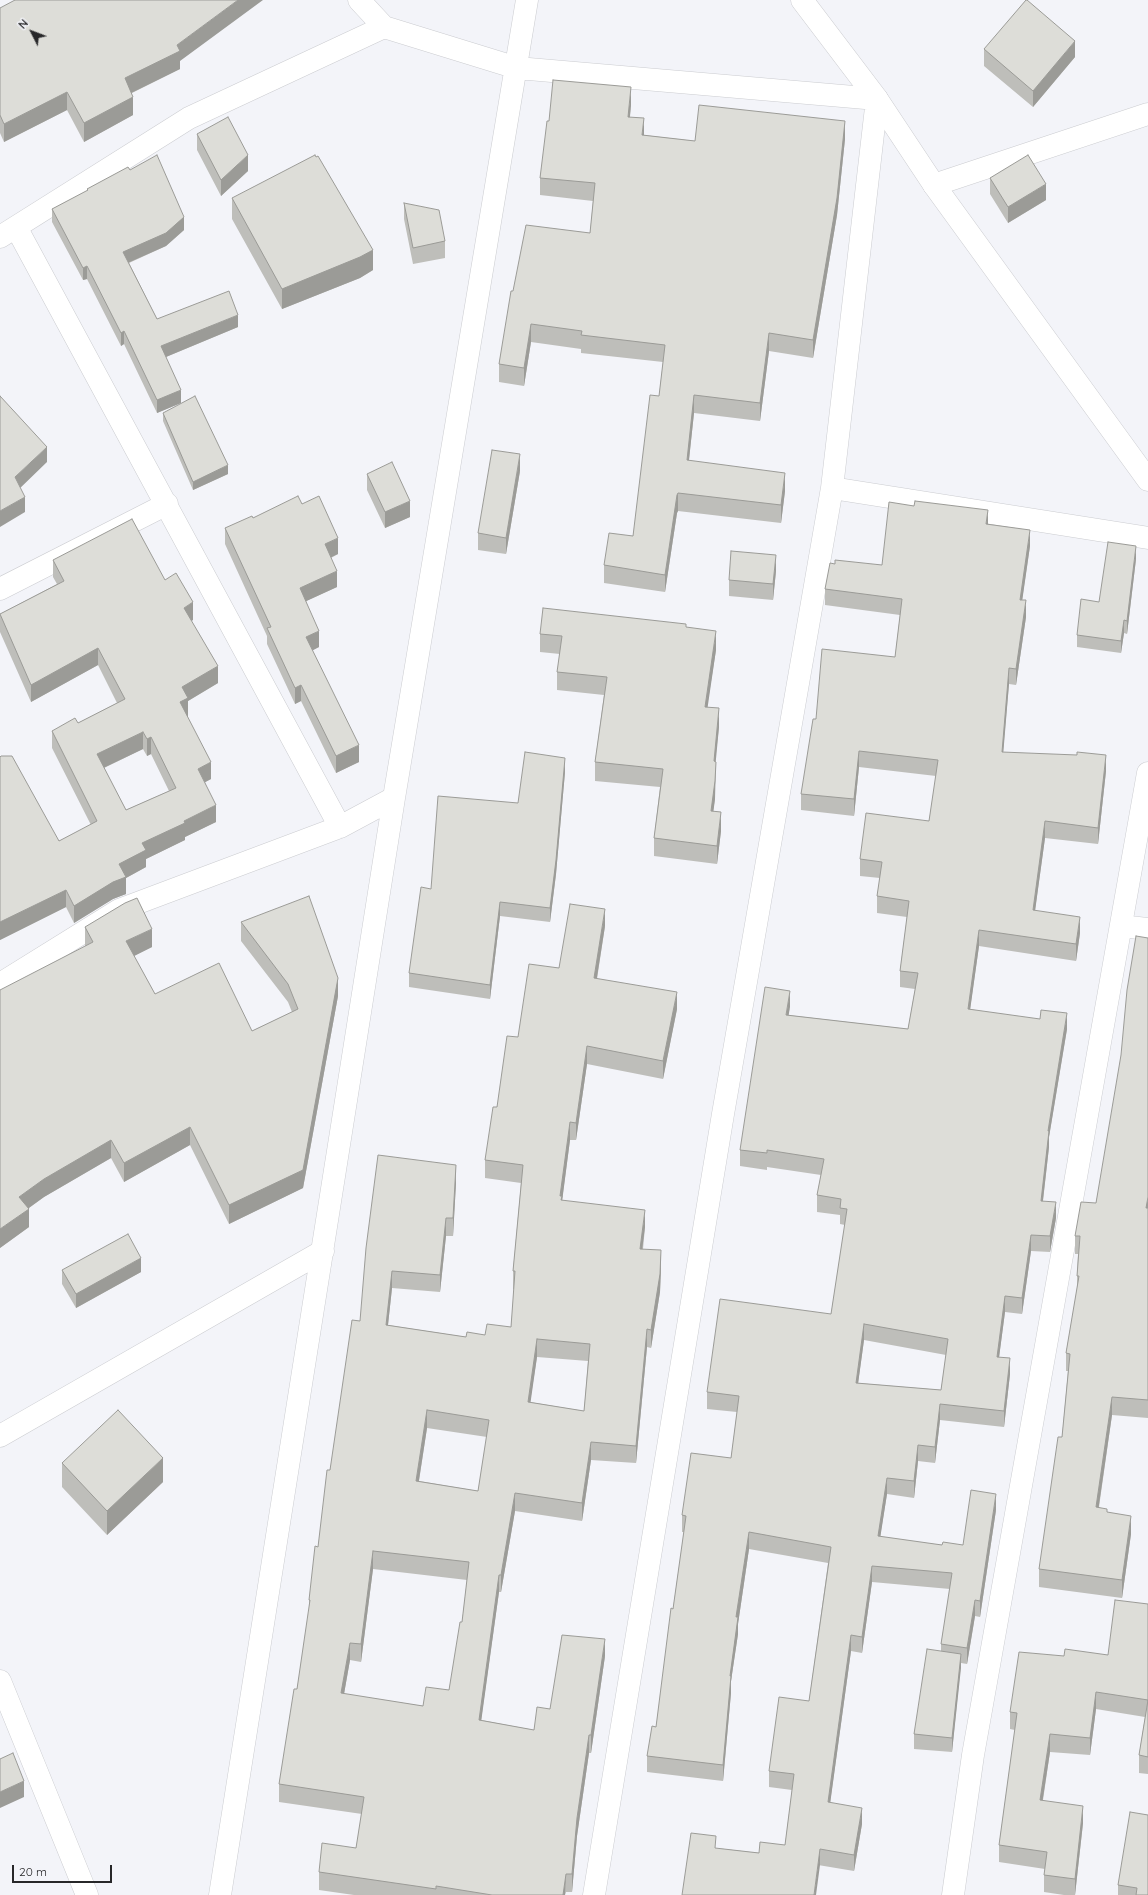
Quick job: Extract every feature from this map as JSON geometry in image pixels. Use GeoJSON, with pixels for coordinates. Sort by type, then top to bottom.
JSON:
{"type":"FeatureCollection","features":[{"type":"Feature","properties":{"kind":"street"},"geometry":{"type":"LineString","coordinates":[[359,0],[384,27],[517,68],[877,99]]}},
{"type":"Feature","properties":{"kind":"street"},"geometry":{"type":"LineString","coordinates":[[220,1895],[394,798],[517,68],[527,0]]}},
{"type":"Feature","properties":{"kind":"street"},"geometry":{"type":"LineString","coordinates":[[802,0],[877,99],[934,185],[1147,475]]}},
{"type":"Feature","properties":{"kind":"street"},"geometry":{"type":"LineString","coordinates":[[340,827],[167,504],[8,232],[189,118],[384,27]]}},
{"type":"Feature","properties":{"kind":"street"},"geometry":{"type":"LineString","coordinates":[[594,1895],[724,1106],[832,488],[877,99]]}},
{"type":"Feature","properties":{"kind":"street"},"geometry":{"type":"LineString","coordinates":[[934,185],[1148,114]]}},
{"type":"Feature","properties":{"kind":"street"},"geometry":{"type":"LineString","coordinates":[[832,488],[1148,538]]}},
{"type":"Feature","properties":{"kind":"street"},"geometry":{"type":"LineString","coordinates":[[0,589],[167,504]]}},
{"type":"Feature","properties":{"kind":"street"},"geometry":{"type":"LineString","coordinates":[[953,1895],[973,1755],[1148,773]]}},
{"type":"Feature","properties":{"kind":"street"},"geometry":{"type":"LineString","coordinates":[[0,984],[119,910],[340,827],[394,798]]}},
{"type":"Feature","properties":{"kind":"street"},"geometry":{"type":"LineString","coordinates":[[1121,926],[1148,929]]}},
{"type":"Feature","properties":{"kind":"street"},"geometry":{"type":"LineString","coordinates":[[0,1436],[323,1251]]}},
{"type":"Feature","properties":{"kind":"street"},"geometry":{"type":"LineString","coordinates":[[0,1681],[87,1895]]}},
{"type":"Feature","properties":{"kind":"building"},"geometry":{"type":"Polygon","coordinates":[[[15,0],[238,0],[177,45],[180,51],[125,78],[133,97],[84,123],[67,92],[4,124],[0,115],[0,8],[15,0]]]}},
{"type":"Feature","properties":{"kind":"building"},"geometry":{"type":"Polygon","coordinates":[[[1026,0],[1075,41],[1033,91],[984,49],[1026,0]]]}},
{"type":"Feature","properties":{"kind":"building"},"geometry":{"type":"Polygon","coordinates":[[[553,80],[631,87],[628,117],[644,118],[642,135],[695,141],[699,105],[845,121],[837,198],[813,340],[769,333],[760,403],[694,395],[687,460],[785,473],[781,505],[678,493],[665,575],[604,565],[609,533],[633,536],[650,395],[659,396],[665,345],[581,335],[582,331],[531,324],[524,368],[499,364],[511,291],[513,291],[526,225],[590,233],[595,183],[540,178],[547,121],[549,121],[553,80]]]}},
{"type":"Feature","properties":{"kind":"building"},"geometry":{"type":"Polygon","coordinates":[[[228,117],[248,155],[221,180],[197,134],[228,117]]]}},
{"type":"Feature","properties":{"kind":"building"},"geometry":{"type":"Polygon","coordinates":[[[157,155],[184,217],[166,233],[123,252],[157,319],[229,291],[238,315],[161,346],[181,390],[157,400],[124,331],[121,333],[87,266],[83,268],[52,209],[128,167],[130,170],[157,155]]]}},
{"type":"Feature","properties":{"kind":"building"},"geometry":{"type":"Polygon","coordinates":[[[315,155],[316,157],[318,156],[373,250],[360,257],[282,289],[232,198],[315,155]]]}},
{"type":"Feature","properties":{"kind":"building"},"geometry":{"type":"Polygon","coordinates":[[[1028,155],[1046,184],[1008,207],[990,178],[1028,155]]]}},
{"type":"Feature","properties":{"kind":"building"},"geometry":{"type":"Polygon","coordinates":[[[404,203],[439,210],[445,241],[413,248],[404,203]]]}},
{"type":"Feature","properties":{"kind":"building"},"geometry":{"type":"Polygon","coordinates":[[[0,396],[47,447],[15,477],[25,497],[0,511],[0,396]]]}},
{"type":"Feature","properties":{"kind":"building"},"geometry":{"type":"Polygon","coordinates":[[[195,396],[228,465],[193,482],[163,413],[195,396]]]}},
{"type":"Feature","properties":{"kind":"building"},"geometry":{"type":"Polygon","coordinates":[[[492,450],[520,454],[506,538],[478,533],[492,450]]]}},
{"type":"Feature","properties":{"kind":"building"},"geometry":{"type":"Polygon","coordinates":[[[392,462],[410,501],[385,512],[367,474],[392,462]]]}},
{"type":"Feature","properties":{"kind":"building"},"geometry":{"type":"Polygon","coordinates":[[[298,496],[302,504],[319,496],[338,538],[325,544],[337,571],[300,588],[319,631],[306,637],[359,745],[336,756],[301,685],[295,688],[267,628],[271,627],[225,528],[252,516],[253,518],[298,496]]]}},
{"type":"Feature","properties":{"kind":"building"},"geometry":{"type":"Polygon","coordinates":[[[915,501],[988,510],[986,524],[1030,530],[1020,600],[1026,600],[1016,669],[1009,668],[1002,752],[1077,755],[1077,752],[1106,755],[1098,828],[1045,821],[1033,910],[1080,917],[1076,944],[979,930],[968,1009],[1040,1019],[1041,1010],[1067,1013],[1048,1131],[1041,1201],[1056,1202],[1050,1236],[1031,1235],[1022,1298],[1005,1296],[997,1357],[1010,1358],[1004,1411],[940,1404],[935,1447],[918,1445],[914,1481],[887,1478],[878,1536],[942,1545],[943,1542],[963,1545],[971,1490],[996,1494],[980,1601],[975,1600],[967,1648],[941,1644],[952,1573],[872,1566],[862,1637],[851,1635],[828,1802],[862,1808],[854,1855],[820,1849],[814,1895],[682,1895],[691,1833],[716,1836],[715,1848],[759,1853],[760,1842],[785,1845],[794,1774],[769,1771],[779,1697],[809,1701],[831,1547],[749,1532],[736,1617],[738,1617],[730,1676],[723,1765],[647,1756],[652,1726],[656,1727],[671,1608],[673,1609],[686,1516],[682,1515],[691,1453],[731,1458],[739,1396],[707,1392],[720,1299],[831,1314],[847,1209],[840,1208],[841,1199],[817,1195],[824,1159],[767,1150],[767,1153],[740,1150],[765,987],[790,991],[786,1015],[908,1029],[918,973],[900,971],[909,901],[877,896],[882,862],[860,859],[866,813],[929,821],[938,760],[859,751],[854,799],[801,794],[813,719],[816,719],[822,649],[895,657],[902,599],[825,589],[830,563],[835,564],[835,560],[882,565],[889,502],[914,506],[915,501]],[[864,1324],[856,1383],[941,1390],[948,1339],[864,1324]]]}},
{"type":"Feature","properties":{"kind":"building"},"geometry":{"type":"Polygon","coordinates":[[[132,519],[165,580],[176,573],[193,602],[184,608],[218,666],[182,687],[188,698],[180,702],[211,762],[198,769],[216,805],[184,821],[185,823],[142,843],[146,850],[119,864],[126,877],[113,882],[74,906],[66,890],[0,922],[0,757],[12,756],[59,841],[97,821],[52,731],[75,718],[78,723],[125,699],[98,648],[31,685],[0,614],[64,581],[53,560],[132,519]],[[143,732],[97,754],[126,810],[176,788],[151,737],[147,739],[143,732]]]}},
{"type":"Feature","properties":{"kind":"building"},"geometry":{"type":"Polygon","coordinates":[[[1108,542],[1136,546],[1127,621],[1124,620],[1121,641],[1077,635],[1081,599],[1099,602],[1108,542]]]}},
{"type":"Feature","properties":{"kind":"building"},"geometry":{"type":"Polygon","coordinates":[[[731,551],[776,555],[773,584],[729,580],[731,551]]]}},
{"type":"Feature","properties":{"kind":"building"},"geometry":{"type":"Polygon","coordinates":[[[543,608],[686,624],[686,627],[716,631],[705,707],[719,708],[714,761],[716,762],[715,781],[711,811],[721,812],[717,846],[654,838],[663,769],[595,762],[607,677],[557,672],[562,636],[540,634],[543,608]]]}},
{"type":"Feature","properties":{"kind":"building"},"geometry":{"type":"Polygon","coordinates":[[[525,752],[565,758],[550,908],[500,902],[490,985],[409,973],[421,887],[431,889],[438,796],[518,803],[525,752]]]}},
{"type":"Feature","properties":{"kind":"building"},"geometry":{"type":"Polygon","coordinates":[[[309,896],[338,978],[303,1170],[229,1205],[190,1127],[124,1163],[111,1140],[44,1179],[19,1197],[29,1209],[0,1229],[0,990],[93,942],[85,927],[125,903],[137,898],[152,929],[126,941],[155,994],[219,963],[252,1031],[298,1009],[288,984],[241,922],[309,896]]]}},
{"type":"Feature","properties":{"kind":"building"},"geometry":{"type":"Polygon","coordinates":[[[570,904],[605,909],[594,978],[677,992],[663,1061],[587,1046],[576,1123],[570,1122],[560,1196],[562,1196],[561,1200],[645,1210],[640,1249],[661,1250],[660,1274],[651,1330],[647,1329],[636,1446],[591,1442],[582,1503],[515,1493],[501,1575],[499,1575],[479,1720],[534,1730],[537,1707],[550,1709],[562,1635],[605,1639],[577,1818],[572,1874],[566,1874],[563,1895],[492,1895],[436,1886],[436,1889],[319,1872],[322,1843],[356,1848],[364,1797],[279,1784],[294,1689],[297,1689],[310,1600],[315,1546],[318,1547],[327,1470],[330,1470],[352,1320],[360,1321],[366,1248],[378,1155],[456,1165],[453,1218],[446,1218],[440,1275],[392,1271],[386,1325],[466,1337],[467,1332],[485,1335],[487,1324],[511,1327],[515,1271],[513,1271],[523,1165],[485,1160],[493,1107],[497,1107],[507,1036],[518,1037],[529,964],[559,968],[570,904]],[[537,1339],[528,1402],[584,1411],[590,1344],[537,1339]],[[427,1410],[416,1481],[478,1491],[489,1420],[427,1410]],[[373,1551],[361,1644],[350,1643],[341,1693],[423,1706],[426,1687],[449,1690],[460,1622],[462,1622],[469,1562],[373,1551]]]}},
{"type":"Feature","properties":{"kind":"building"},"geometry":{"type":"Polygon","coordinates":[[[1136,936],[1148,938],[1148,1197],[1146,1208],[1148,1208],[1148,1400],[1112,1397],[1096,1507],[1107,1509],[1107,1512],[1131,1516],[1122,1580],[1039,1569],[1058,1437],[1062,1437],[1070,1354],[1066,1353],[1079,1276],[1077,1276],[1080,1236],[1075,1236],[1081,1202],[1096,1203],[1121,1055],[1127,990],[1136,936]]]}},
{"type":"Feature","properties":{"kind":"building"},"geometry":{"type":"Polygon","coordinates":[[[128,1234],[141,1258],[76,1294],[62,1270],[128,1234]]]}},
{"type":"Feature","properties":{"kind":"building"},"geometry":{"type":"Polygon","coordinates":[[[118,1410],[163,1458],[107,1511],[62,1463],[118,1410]]]}},
{"type":"Feature","properties":{"kind":"building"},"geometry":{"type":"Polygon","coordinates":[[[1115,1600],[1148,1604],[1148,1700],[1096,1692],[1090,1738],[1050,1734],[1040,1800],[1083,1806],[1075,1879],[1044,1875],[1047,1852],[999,1845],[1017,1713],[1010,1712],[1019,1652],[1064,1656],[1065,1649],[1108,1655],[1115,1600]]]}},
{"type":"Feature","properties":{"kind":"building"},"geometry":{"type":"Polygon","coordinates":[[[927,1649],[961,1654],[952,1738],[914,1734],[927,1649]]]}},
{"type":"Feature","properties":{"kind":"building"},"geometry":{"type":"Polygon","coordinates":[[[1148,1700],[1148,1757],[1139,1755],[1148,1700]]]}},
{"type":"Feature","properties":{"kind":"building"},"geometry":{"type":"Polygon","coordinates":[[[13,1753],[24,1781],[0,1792],[0,1759],[13,1753]]]}},
{"type":"Feature","properties":{"kind":"building"},"geometry":{"type":"Polygon","coordinates":[[[1130,1812],[1148,1815],[1148,1895],[1136,1895],[1137,1888],[1118,1885],[1130,1812]]]}}]}
